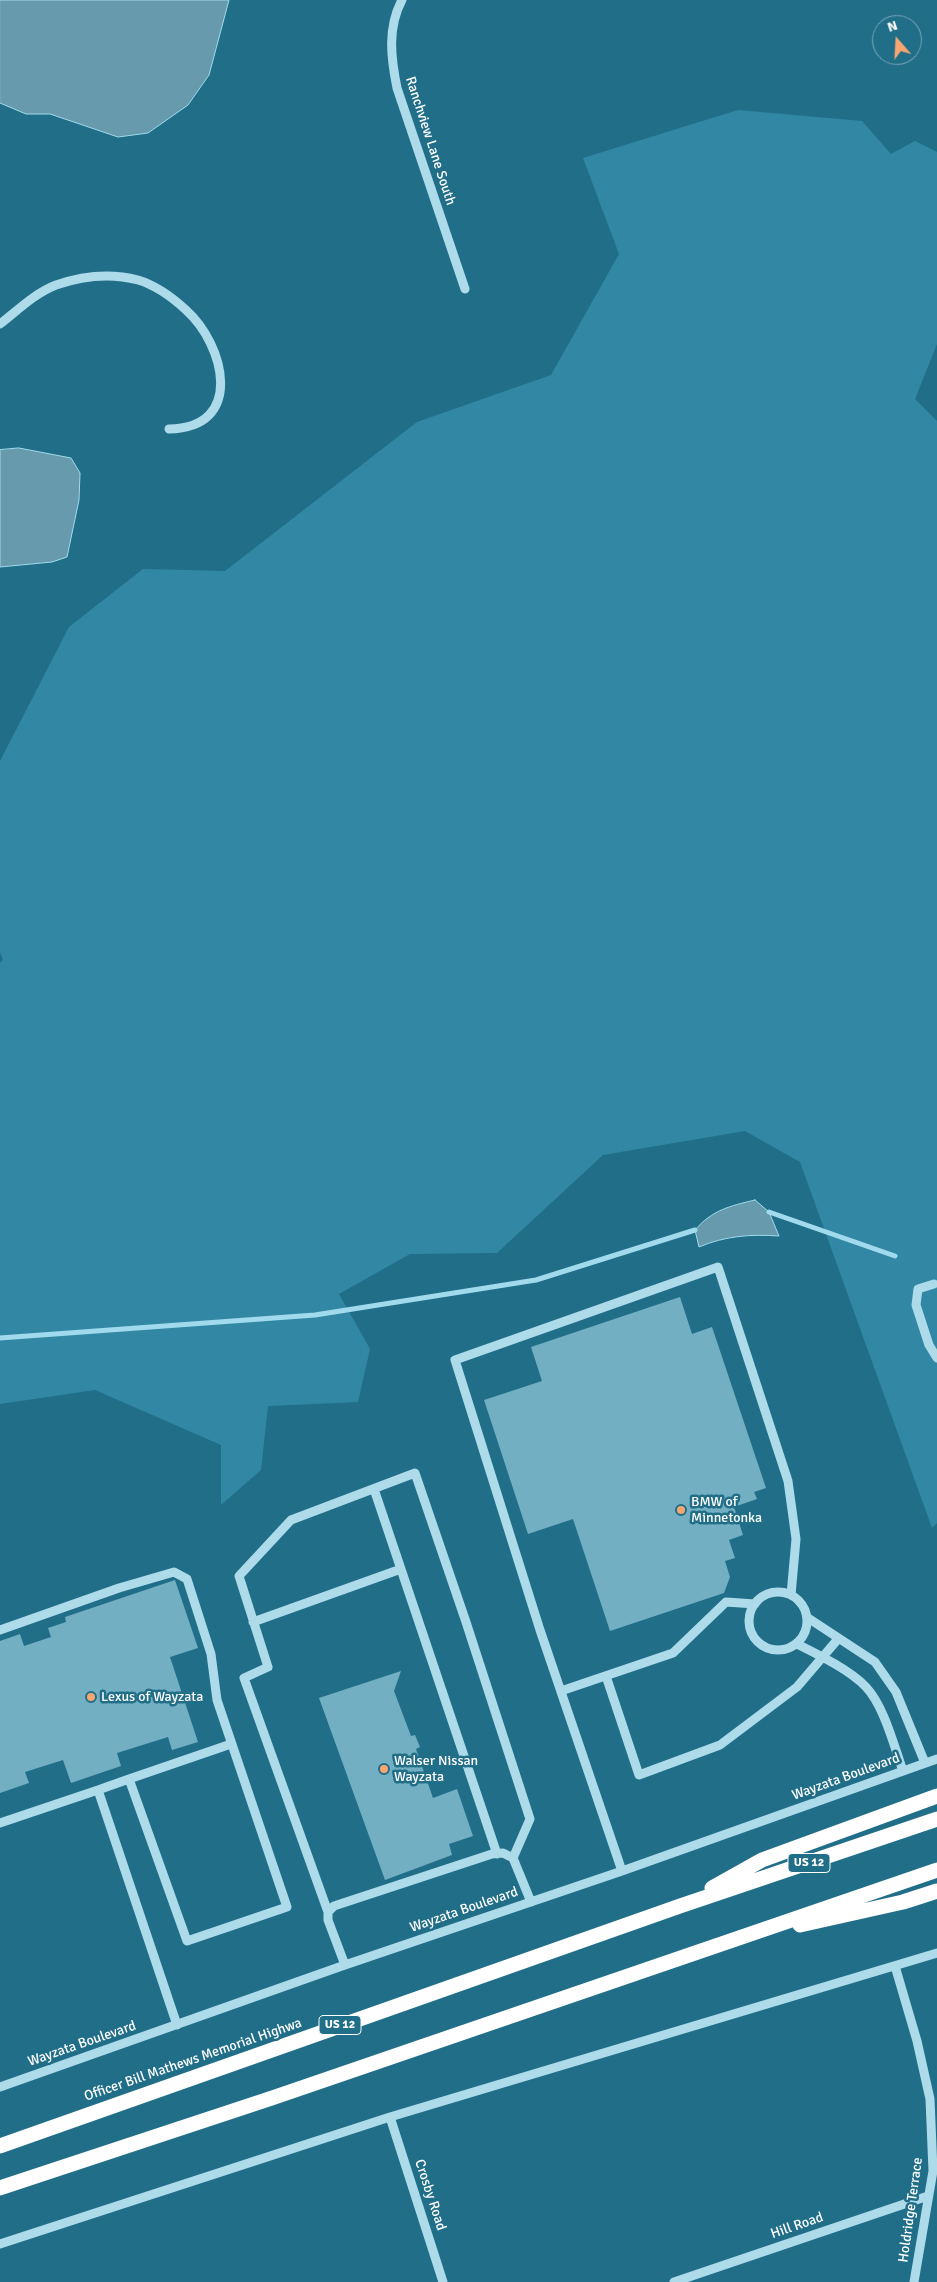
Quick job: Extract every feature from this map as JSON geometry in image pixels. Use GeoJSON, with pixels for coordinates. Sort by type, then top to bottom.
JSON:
{"type":"FeatureCollection","features":[{"type":"Feature","properties":{"kind":"highway"},"geometry":{"type":"LineString","coordinates":[[680,1906],[762,1860],[937,1796]]}},
{"type":"Feature","properties":{"kind":"highway","name":"US 12"},"geometry":{"type":"LineString","coordinates":[[680,1906],[937,1820]]}},
{"type":"Feature","properties":{"kind":"highway"},"geometry":{"type":"LineString","coordinates":[[0,2188],[281,2095],[937,1870]]}},
{"type":"Feature","properties":{"kind":"highway"},"geometry":{"type":"LineString","coordinates":[[723,1942],[903,1902],[937,1891]]}},
{"type":"Feature","properties":{"kind":"highway","name":"Officer Bill Mathews Memorial Highwa"},"geometry":{"type":"LineString","coordinates":[[0,2146],[680,1906]]}},
{"type":"Feature","properties":{"kind":"street","name":"Ranchview Lane South"},"geometry":{"type":"LineString","coordinates":[[402,0],[398,7],[392,34],[391,61],[397,88],[465,289]]}},
{"type":"Feature","properties":{"kind":"street"},"geometry":{"type":"LineString","coordinates":[[0,324],[29,301],[54,286],[81,278],[110,276],[138,280],[163,292],[187,310],[204,332],[216,358],[223,386],[219,402],[210,414],[197,424],[183,429],[169,429]]}},
{"type":"Feature","properties":{"kind":"street"},"geometry":{"type":"LineString","coordinates":[[622,1871],[561,1691],[455,1360],[718,1267],[788,1481],[796,1539],[791,1595]]}},
{"type":"Feature","properties":{"kind":"street"},"geometry":{"type":"LineString","coordinates":[[934,1284],[918,1289],[916,1305],[929,1345],[937,1358]]}},
{"type":"Feature","properties":{"kind":"street"},"geometry":{"type":"LineString","coordinates":[[344,1965],[328,1920],[328,1912],[244,1678],[268,1667],[239,1576],[291,1520],[415,1473],[530,1819],[513,1858]]}},
{"type":"Feature","properties":{"kind":"street"},"geometry":{"type":"LineString","coordinates":[[374,1489],[497,1854]]}},
{"type":"Feature","properties":{"kind":"street"},"geometry":{"type":"LineString","coordinates":[[254,1622],[402,1569]]}},
{"type":"Feature","properties":{"kind":"street"},"geometry":{"type":"LineString","coordinates":[[0,1630],[119,1588],[174,1572],[187,1579],[211,1654],[217,1700],[287,1907],[187,1941],[129,1779]]}},
{"type":"Feature","properties":{"kind":"street"},"geometry":{"type":"LineString","coordinates":[[781,1592],[791,1595],[799,1600],[805,1608],[808,1618],[807,1628],[797,1644],[789,1648],[780,1650],[762,1645],[755,1639],[749,1621],[750,1612],[762,1597],[771,1593],[781,1592]]}},
{"type":"Feature","properties":{"kind":"street"},"geometry":{"type":"LineString","coordinates":[[561,1691],[673,1653],[726,1602],[755,1604]]}},
{"type":"Feature","properties":{"kind":"street"},"geometry":{"type":"LineString","coordinates":[[808,1618],[875,1662],[896,1692],[924,1763]]}},
{"type":"Feature","properties":{"kind":"street"},"geometry":{"type":"LineString","coordinates":[[606,1676],[639,1775],[720,1745],[797,1687],[821,1656],[838,1639]]}},
{"type":"Feature","properties":{"kind":"street"},"geometry":{"type":"LineString","coordinates":[[797,1644],[821,1656],[866,1687],[880,1710],[903,1771]]}},
{"type":"Feature","properties":{"kind":"street"},"geometry":{"type":"LineString","coordinates":[[0,1823],[232,1744]]}},
{"type":"Feature","properties":{"kind":"street","name":"Wayzata Boulevard"},"geometry":{"type":"LineString","coordinates":[[0,2087],[344,1965],[622,1871],[937,1758]]}},
{"type":"Feature","properties":{"kind":"street"},"geometry":{"type":"LineString","coordinates":[[98,1790],[177,2025]]}},
{"type":"Feature","properties":{"kind":"street"},"geometry":{"type":"LineString","coordinates":[[328,1912],[334,1906],[503,1853],[513,1858],[531,1902]]}},
{"type":"Feature","properties":{"kind":"street"},"geometry":{"type":"LineString","coordinates":[[0,2244],[390,2117],[937,1953]]}},
{"type":"Feature","properties":{"kind":"street","name":"Holdridge Terrace"},"geometry":{"type":"LineString","coordinates":[[895,1966],[917,2041],[930,2098],[933,2171],[914,2282]]}},
{"type":"Feature","properties":{"kind":"street","name":"Crosby Road"},"geometry":{"type":"LineString","coordinates":[[390,2117],[442,2282]]}},
{"type":"Feature","properties":{"kind":"street","name":"Hill Road"},"geometry":{"type":"LineString","coordinates":[[674,2282],[928,2196]]}},
{"type":"Feature","properties":{"kind":"shaded area"},"geometry":{"type":"Polygon","coordinates":[[[0,0],[229,0],[209,75],[188,105],[148,133],[118,137],[50,114],[26,114],[0,103],[0,0]]]}},
{"type":"Feature","properties":{"kind":"shaded area"},"geometry":{"type":"Polygon","coordinates":[[[738,110],[862,121],[891,154],[915,141],[937,152],[937,344],[915,399],[937,421],[937,1523],[932,1528],[800,1162],[745,1131],[603,1155],[497,1253],[410,1254],[339,1294],[370,1349],[358,1402],[268,1406],[261,1470],[221,1505],[221,1445],[95,1390],[0,1404],[0,963],[3,960],[0,952],[0,761],[69,627],[143,569],[225,571],[417,422],[551,375],[619,254],[583,158],[738,110]]]}},
{"type":"Feature","properties":{"kind":"shaded area"},"geometry":{"type":"Polygon","coordinates":[[[19,448],[71,458],[80,473],[79,500],[67,557],[52,562],[0,567],[0,450],[19,448]]]}},
{"type":"Feature","properties":{"kind":"shaded area"},"geometry":{"type":"Polygon","coordinates":[[[755,1200],[769,1212],[779,1236],[758,1235],[738,1237],[718,1240],[699,1247],[695,1230],[701,1223],[722,1210],[755,1200]]]}},
{"type":"Feature","properties":{"kind":"building"},"geometry":{"type":"Polygon","coordinates":[[[680,1297],[692,1334],[712,1327],[766,1488],[754,1492],[757,1499],[734,1507],[743,1535],[729,1540],[735,1558],[725,1561],[730,1577],[724,1593],[610,1631],[573,1519],[528,1534],[484,1400],[542,1381],[531,1347],[680,1297]]]}},
{"type":"Feature","properties":{"kind":"building","name":"Lexus of Wayzata"},"geometry":{"type":"Polygon","coordinates":[[[175,1580],[198,1648],[170,1657],[198,1742],[172,1750],[168,1737],[117,1753],[121,1766],[71,1783],[63,1760],[25,1772],[29,1783],[0,1793],[0,1641],[20,1634],[24,1646],[51,1637],[48,1628],[66,1622],[65,1617],[175,1580]]]}},
{"type":"Feature","properties":{"kind":"building","name":"Walser Nissan Wayzata"},"geometry":{"type":"Polygon","coordinates":[[[401,1671],[394,1691],[411,1736],[415,1735],[420,1747],[416,1749],[433,1798],[457,1789],[473,1836],[449,1844],[452,1855],[385,1880],[319,1698],[401,1671]]]}},
{"type":"Feature","properties":{"kind":"waterway"},"geometry":{"type":"LineString","coordinates":[[769,1212],[895,1256]]}},
{"type":"Feature","properties":{"kind":"waterway"},"geometry":{"type":"LineString","coordinates":[[0,1338],[315,1315],[536,1280],[695,1230]]}},
{"type":"Feature","properties":{"kind":"place","name":"BMW of Minnetonka"},"geometry":{"type":"Point","coordinates":[681,1510]}},
{"type":"Feature","properties":{"kind":"place","name":"Lexus of Wayzata"},"geometry":{"type":"Point","coordinates":[91,1697]}},
{"type":"Feature","properties":{"kind":"place","name":"Walser Nissan Wayzata"},"geometry":{"type":"Point","coordinates":[384,1769]}}]}
